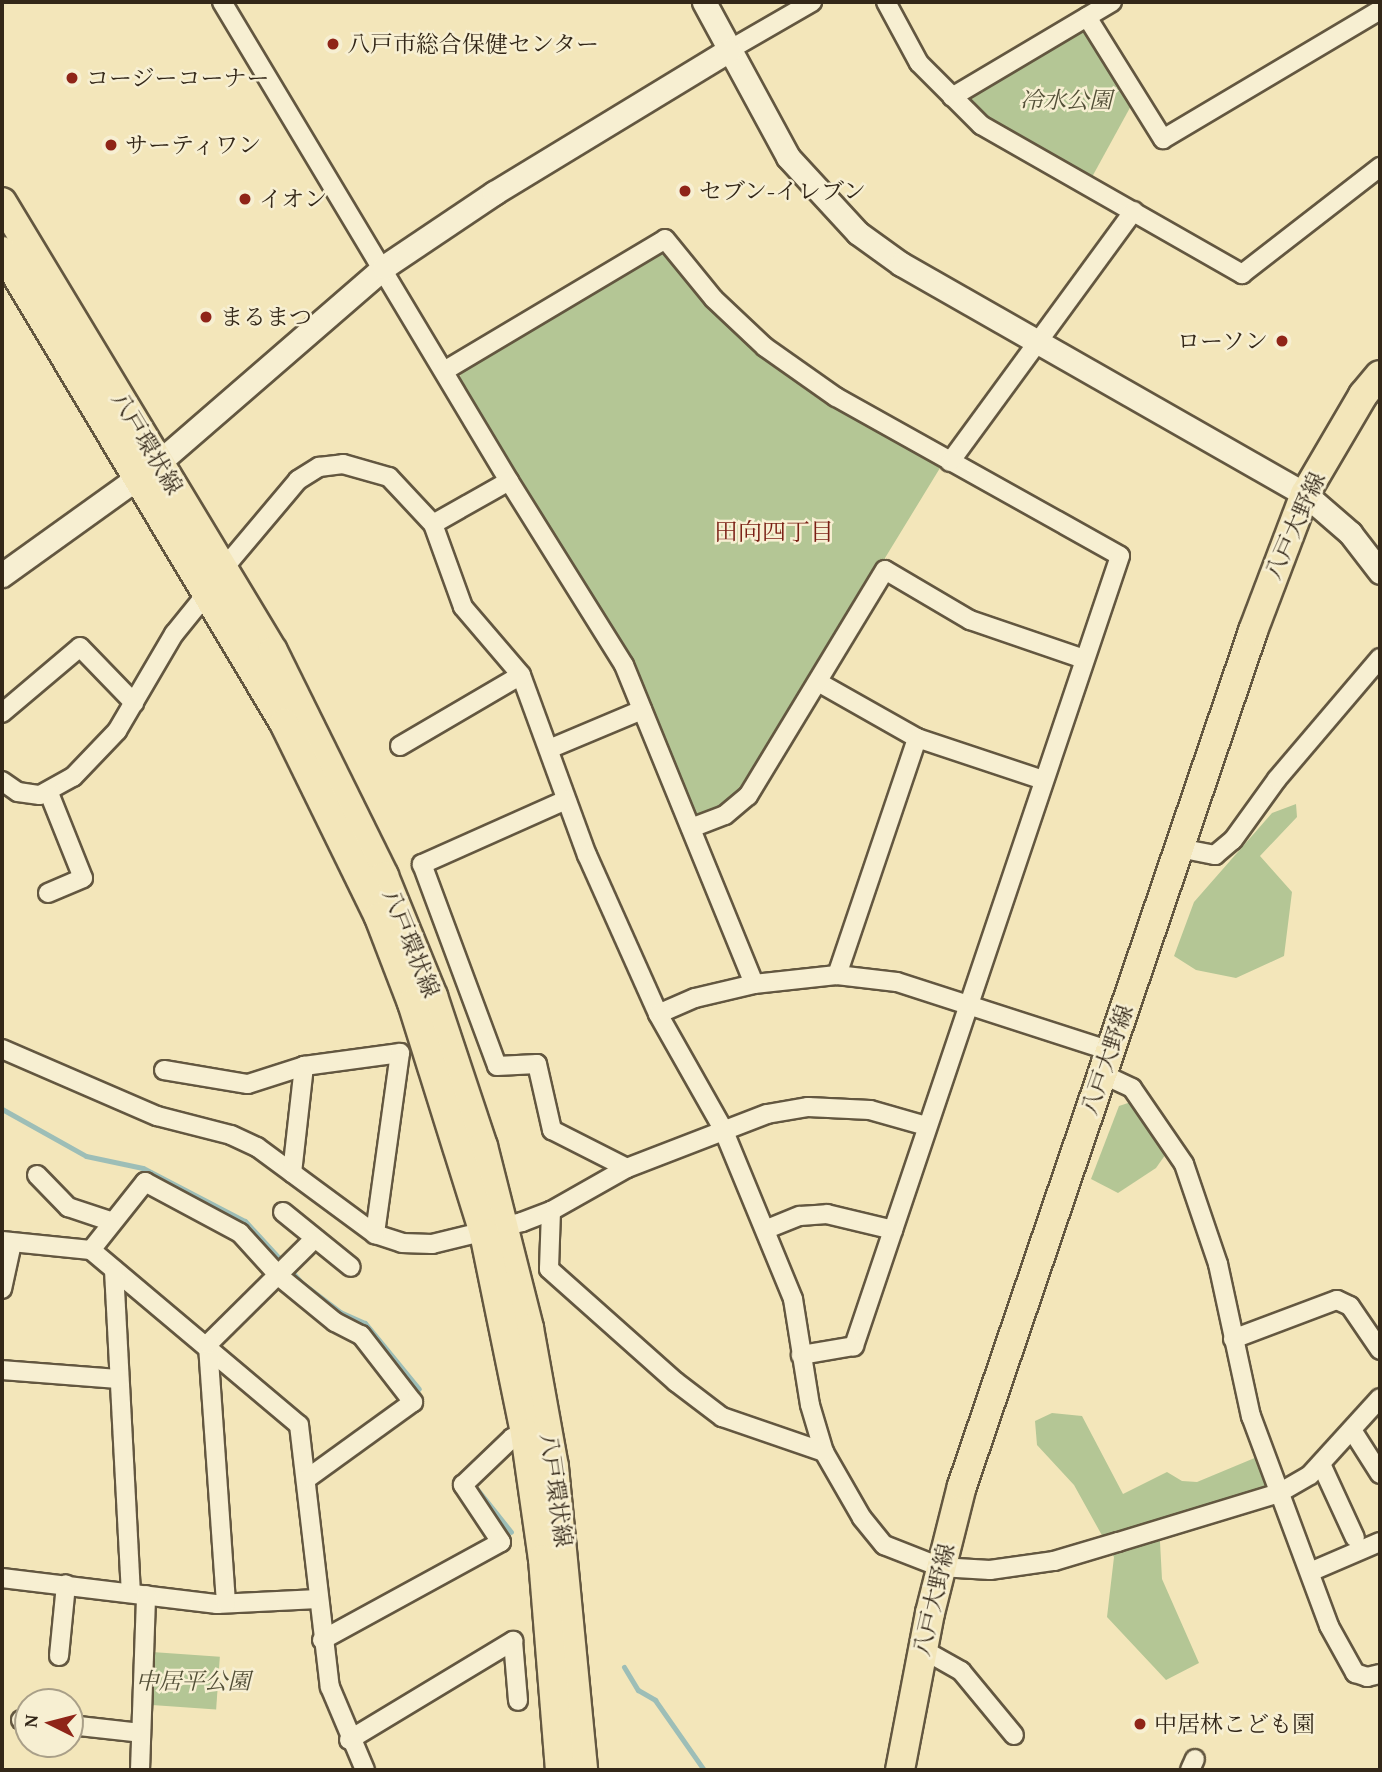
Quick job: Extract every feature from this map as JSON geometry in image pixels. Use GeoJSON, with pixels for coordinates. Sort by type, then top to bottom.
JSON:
{"type":"FeatureCollection","features":[{"type":"Feature","properties":{"kind":"main road","name":"八戸環状線"},"geometry":{"type":"LineString","coordinates":[[2,202],[147,472],[208,592],[284,723],[379,917],[495,1230],[543,1559],[560,1770]]}},
{"type":"Feature","properties":{"kind":"main road","name":"八戸環状線"},"geometry":{"type":"LineString","coordinates":[[2,251],[147,472],[224,568],[298,699],[384,876],[460,1070],[495,1230],[554,1467],[583,1770]]}},
{"type":"Feature","properties":{"kind":"main road","name":"八戸大野線"},"geometry":{"type":"LineString","coordinates":[[900,1770],[922,1649],[962,1486],[1281,550],[1305,494],[1363,395],[1380,375]]}},
{"type":"Feature","properties":{"kind":"street"},"geometry":{"type":"LineString","coordinates":[[222,2],[384,267],[509,481],[624,665],[754,984]]}},
{"type":"Feature","properties":{"kind":"street"},"geometry":{"type":"LineString","coordinates":[[704,2],[788,157],[858,233],[901,264],[1305,494],[1350,533],[1380,572]]}},
{"type":"Feature","properties":{"kind":"street"},"geometry":{"type":"LineString","coordinates":[[2,575],[147,472],[384,267],[494,193],[811,2]]}},
{"type":"Feature","properties":{"kind":"street"},"geometry":{"type":"LineString","coordinates":[[886,2],[919,63],[981,125],[1242,274],[1380,167]]}},
{"type":"Feature","properties":{"kind":"street"},"geometry":{"type":"LineString","coordinates":[[952,97],[1112,2]]}},
{"type":"Feature","properties":{"kind":"street"},"geometry":{"type":"LineString","coordinates":[[1087,17],[1163,139],[1380,10]]}},
{"type":"Feature","properties":{"kind":"street"},"geometry":{"type":"LineString","coordinates":[[950,462],[1134,211]]}},
{"type":"Feature","properties":{"kind":"street"},"geometry":{"type":"LineString","coordinates":[[444,371],[665,239],[714,299],[765,347],[836,397],[1120,556],[854,1346],[801,1355]]}},
{"type":"Feature","properties":{"kind":"street"},"geometry":{"type":"LineString","coordinates":[[224,568],[298,480],[319,467],[355,466],[389,477],[433,524],[463,607],[521,675],[550,749],[566,800],[658,1014],[723,1129],[767,1229],[793,1299],[801,1355],[824,1452],[862,1518],[884,1545],[940,1567],[990,1570],[1054,1561],[1279,1493],[1321,1464],[1380,1398]]}},
{"type":"Feature","properties":{"kind":"street"},"geometry":{"type":"LineString","coordinates":[[433,524],[509,481]]}},
{"type":"Feature","properties":{"kind":"street"},"geometry":{"type":"LineString","coordinates":[[691,828],[724,815],[748,796],[885,570],[970,620],[1084,659]]}},
{"type":"Feature","properties":{"kind":"street"},"geometry":{"type":"LineString","coordinates":[[2,781],[30,795],[49,793],[96,755],[134,703],[174,634],[208,592]]}},
{"type":"Feature","properties":{"kind":"street"},"geometry":{"type":"LineString","coordinates":[[2,713],[80,647],[134,703]]}},
{"type":"Feature","properties":{"kind":"street"},"geometry":{"type":"LineString","coordinates":[[1179,848],[1215,855],[1233,840],[1277,779],[1380,658]]}},
{"type":"Feature","properties":{"kind":"street"},"geometry":{"type":"LineString","coordinates":[[400,746],[521,675]]}},
{"type":"Feature","properties":{"kind":"street"},"geometry":{"type":"LineString","coordinates":[[818,681],[917,738],[1043,780]]}},
{"type":"Feature","properties":{"kind":"street"},"geometry":{"type":"LineString","coordinates":[[550,749],[642,710]]}},
{"type":"Feature","properties":{"kind":"street"},"geometry":{"type":"LineString","coordinates":[[837,975],[917,738]]}},
{"type":"Feature","properties":{"kind":"street"},"geometry":{"type":"LineString","coordinates":[[48,892],[83,878],[49,793]]}},
{"type":"Feature","properties":{"kind":"street"},"geometry":{"type":"LineString","coordinates":[[566,800],[422,864],[497,1066],[537,1064],[552,1130],[627,1168]]}},
{"type":"Feature","properties":{"kind":"street"},"geometry":{"type":"LineString","coordinates":[[658,1014],[695,998],[754,984],[837,975],[897,982],[969,1003],[1106,1063],[1132,1088],[1184,1164],[1218,1264],[1251,1416],[1329,1626],[1355,1673],[1367,1677],[1380,1674]]}},
{"type":"Feature","properties":{"kind":"street"},"geometry":{"type":"LineString","coordinates":[[2,1049],[157,1116],[230,1135],[257,1147],[375,1234],[402,1243],[432,1244],[495,1230],[551,1211],[627,1168],[766,1114],[808,1107],[870,1110],[926,1126]]}},
{"type":"Feature","properties":{"kind":"street"},"geometry":{"type":"LineString","coordinates":[[164,1070],[248,1084],[304,1066],[400,1053],[375,1234]]}},
{"type":"Feature","properties":{"kind":"street"},"geometry":{"type":"LineString","coordinates":[[292,1173],[304,1066]]}},
{"type":"Feature","properties":{"kind":"street"},"geometry":{"type":"LineString","coordinates":[[37,1175],[68,1208],[113,1222]]}},
{"type":"Feature","properties":{"kind":"street"},"geometry":{"type":"LineString","coordinates":[[91,1250],[145,1182],[240,1233],[280,1277],[335,1322],[361,1335],[413,1402],[308,1478]]}},
{"type":"Feature","properties":{"kind":"street"},"geometry":{"type":"LineString","coordinates":[[551,1211],[549,1269],[676,1382],[722,1417],[824,1452]]}},
{"type":"Feature","properties":{"kind":"street"},"geometry":{"type":"LineString","coordinates":[[284,1212],[314,1240],[351,1267]]}},
{"type":"Feature","properties":{"kind":"street"},"geometry":{"type":"LineString","coordinates":[[767,1229],[800,1216],[827,1214],[893,1230]]}},
{"type":"Feature","properties":{"kind":"street"},"geometry":{"type":"LineString","coordinates":[[208,1344],[280,1277],[314,1240]]}},
{"type":"Feature","properties":{"kind":"street"},"geometry":{"type":"LineString","coordinates":[[2,1289],[7,1242],[91,1250],[208,1344],[299,1425],[308,1478],[322,1640],[330,1687],[349,1740],[365,1770]]}},
{"type":"Feature","properties":{"kind":"street"},"geometry":{"type":"LineString","coordinates":[[114,1270],[119,1379],[138,1594],[140,1770]]}},
{"type":"Feature","properties":{"kind":"street"},"geometry":{"type":"LineString","coordinates":[[1233,1339],[1337,1300],[1350,1306],[1380,1350]]}},
{"type":"Feature","properties":{"kind":"street"},"geometry":{"type":"LineString","coordinates":[[208,1344],[226,1603]]}},
{"type":"Feature","properties":{"kind":"street"},"geometry":{"type":"LineString","coordinates":[[2,1370],[119,1379]]}},
{"type":"Feature","properties":{"kind":"street"},"geometry":{"type":"LineString","coordinates":[[1352,1430],[1380,1474]]}},
{"type":"Feature","properties":{"kind":"street"},"geometry":{"type":"LineString","coordinates":[[322,1640],[501,1542],[463,1485],[512,1438],[525,1433]]}},
{"type":"Feature","properties":{"kind":"street"},"geometry":{"type":"LineString","coordinates":[[1321,1464],[1355,1538]]}},
{"type":"Feature","properties":{"kind":"street"},"geometry":{"type":"LineString","coordinates":[[1310,1572],[1380,1542]]}},
{"type":"Feature","properties":{"kind":"street"},"geometry":{"type":"LineString","coordinates":[[2,1578],[226,1603],[318,1599]]}},
{"type":"Feature","properties":{"kind":"street"},"geometry":{"type":"LineString","coordinates":[[59,1656],[66,1584]]}},
{"type":"Feature","properties":{"kind":"street"},"geometry":{"type":"LineString","coordinates":[[349,1740],[513,1641],[518,1701]]}},
{"type":"Feature","properties":{"kind":"street"},"geometry":{"type":"LineString","coordinates":[[922,1649],[961,1671],[1014,1735]]}},
{"type":"Feature","properties":{"kind":"street"},"geometry":{"type":"LineString","coordinates":[[84,1727],[141,1734]]}},
{"type":"Feature","properties":{"kind":"green space","name":"冷水公園"},"geometry":{"type":"Polygon","coordinates":[[[1078,30],[1088,32],[1132,104],[1092,177],[979,114],[971,104],[972,94],[1078,30]]]}},
{"type":"Feature","properties":{"kind":"green space"},"geometry":{"type":"Polygon","coordinates":[[[658,254],[668,255],[716,315],[794,380],[940,468],[742,792],[703,816],[693,814],[604,620],[459,382],[461,372],[658,254]]]}},
{"type":"Feature","properties":{"kind":"green space"},"geometry":{"type":"Polygon","coordinates":[[[1296,804],[1297,817],[1260,856],[1292,892],[1284,956],[1236,978],[1196,970],[1174,956],[1194,902],[1272,813],[1296,804]]]}},
{"type":"Feature","properties":{"kind":"green space"},"geometry":{"type":"Polygon","coordinates":[[[1134,1101],[1168,1151],[1156,1168],[1118,1193],[1091,1179],[1119,1106],[1134,1101]]]}},
{"type":"Feature","properties":{"kind":"green space"},"geometry":{"type":"Polygon","coordinates":[[[1052,1413],[1082,1416],[1123,1494],[1167,1472],[1182,1481],[1197,1482],[1257,1457],[1267,1488],[1159,1523],[1162,1579],[1199,1663],[1166,1680],[1107,1617],[1114,1557],[1074,1485],[1037,1445],[1035,1421],[1052,1413]]]}},
{"type":"Feature","properties":{"kind":"green space","name":"中居平公園"},"geometry":{"type":"Polygon","coordinates":[[[152,1652],[220,1657],[216,1710],[148,1705],[152,1652]]]}},
{"type":"Feature","properties":{"kind":"waterway"},"geometry":{"type":"LineString","coordinates":[[2,1109],[86,1156],[143,1168],[245,1221],[302,1283],[340,1312],[365,1323],[419,1389]]}},
{"type":"Feature","properties":{"kind":"waterway"},"geometry":{"type":"LineString","coordinates":[[473,1484],[511,1532]]}},
{"type":"Feature","properties":{"kind":"waterway"},"geometry":{"type":"LineString","coordinates":[[624,1667],[638,1690],[655,1700],[704,1770]]}},
{"type":"Feature","properties":{"kind":"place","name":"八戸市総合保健センター"},"geometry":{"type":"Point","coordinates":[333,44]}},
{"type":"Feature","properties":{"kind":"place","name":"コージーコーナー"},"geometry":{"type":"Point","coordinates":[72,78]}},
{"type":"Feature","properties":{"kind":"place","name":"サーティワン"},"geometry":{"type":"Point","coordinates":[111,145]}},
{"type":"Feature","properties":{"kind":"place","name":"セブン-イレブン"},"geometry":{"type":"Point","coordinates":[685,191]}},
{"type":"Feature","properties":{"kind":"place","name":"イオン"},"geometry":{"type":"Point","coordinates":[245,199]}},
{"type":"Feature","properties":{"kind":"place","name":"まるまつ"},"geometry":{"type":"Point","coordinates":[206,317]}},
{"type":"Feature","properties":{"kind":"place","name":"ローソン"},"geometry":{"type":"Point","coordinates":[1282,341]}},
{"type":"Feature","properties":{"kind":"place","name":"中居林こども園"},"geometry":{"type":"Point","coordinates":[1140,1724]}},
{"type":"Feature","properties":{"kind":"district","name":"田向四丁目"},"geometry":{"type":"Point","coordinates":[774,532]}}]}
